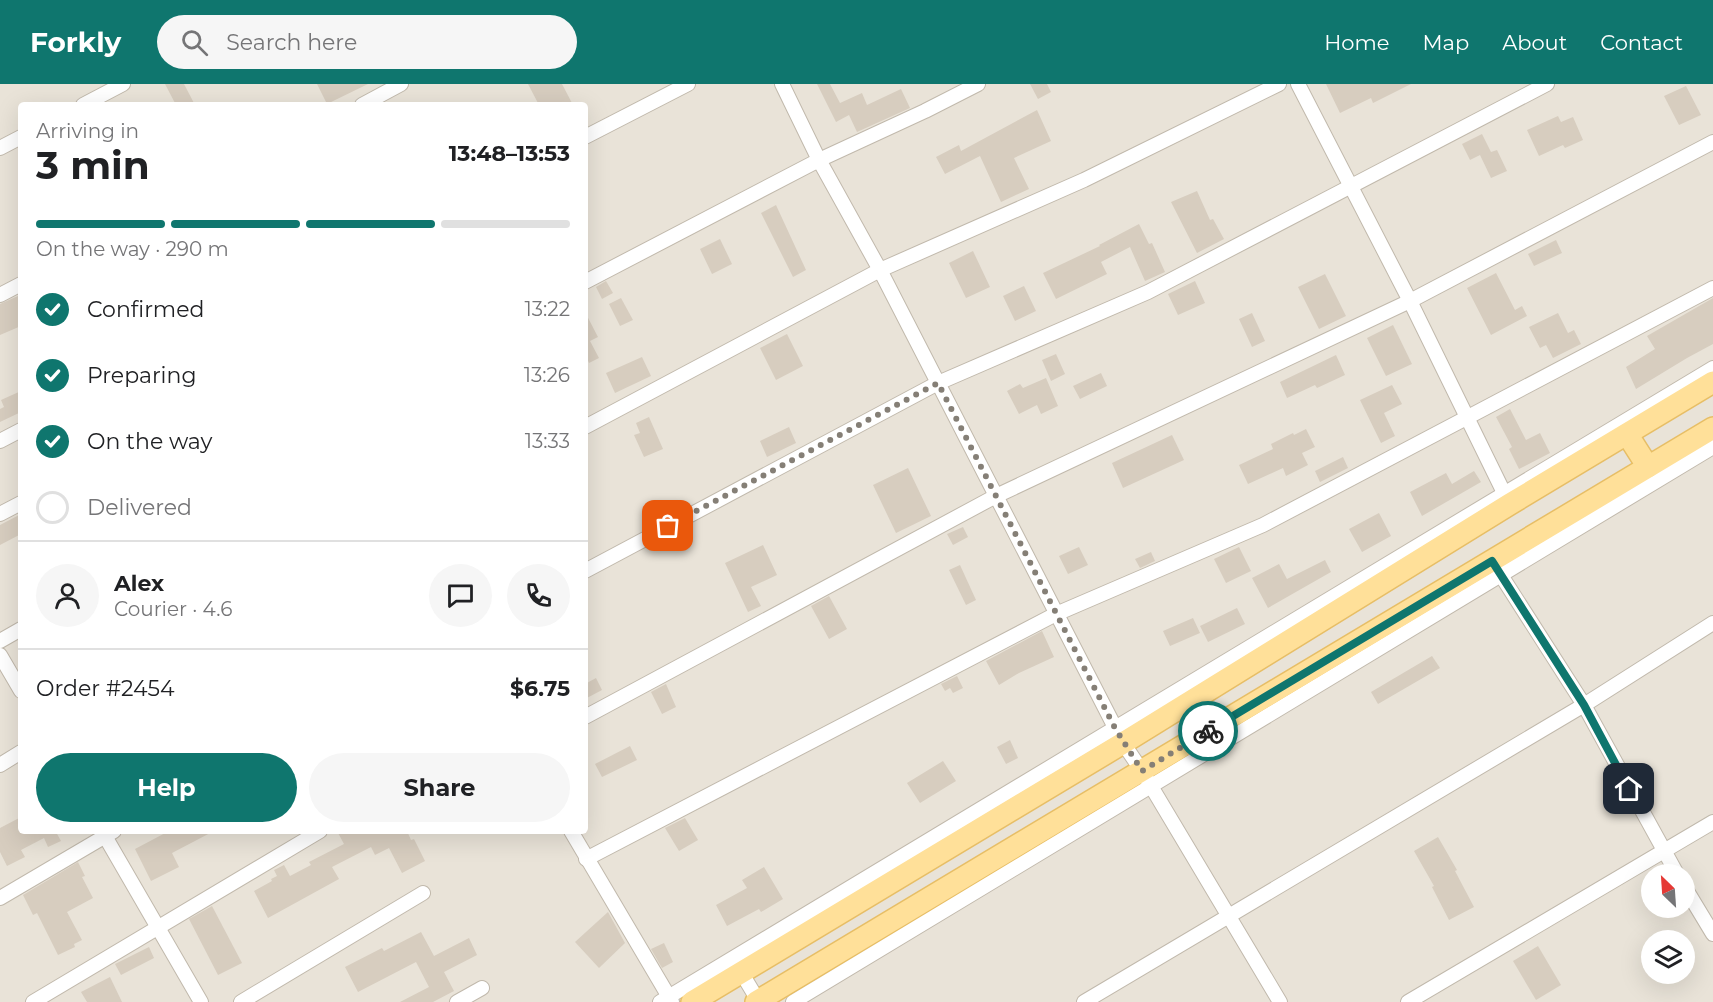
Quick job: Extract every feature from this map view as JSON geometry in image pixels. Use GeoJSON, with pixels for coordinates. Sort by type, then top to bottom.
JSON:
{"type":"FeatureCollection","features":[{"type":"Feature","properties":{"kind":"main road"},"geometry":{"type":"LineString","coordinates":[[692,1002],[1119,735],[1507,499],[1627,434],[1713,382]]}},
{"type":"Feature","properties":{"kind":"main road"},"geometry":{"type":"LineString","coordinates":[[758,1002],[1146,779],[1496,568],[1648,467],[1713,428]]}},
{"type":"Feature","properties":{"kind":"main road"},"geometry":{"type":"LineString","coordinates":[[1627,434],[1648,467]]}},
{"type":"Feature","properties":{"kind":"street"},"geometry":{"type":"LineString","coordinates":[[88,102],[123,84]]}},
{"type":"Feature","properties":{"kind":"street"},"geometry":{"type":"LineString","coordinates":[[368,102],[401,84]]}},
{"type":"Feature","properties":{"kind":"street"},"geometry":{"type":"LineString","coordinates":[[588,135],[688,84]]}},
{"type":"Feature","properties":{"kind":"street"},"geometry":{"type":"LineString","coordinates":[[783,84],[819,160],[880,270],[1119,735],[1280,1002]]}},
{"type":"Feature","properties":{"kind":"street"},"geometry":{"type":"LineString","coordinates":[[588,280],[819,160],[978,84]]}},
{"type":"Feature","properties":{"kind":"street"},"geometry":{"type":"LineString","coordinates":[[588,425],[880,270],[1084,180],[1279,84]]}},
{"type":"Feature","properties":{"kind":"street"},"geometry":{"type":"LineString","coordinates":[[1298,84],[1410,301],[1507,499],[1713,368]]}},
{"type":"Feature","properties":{"kind":"street"},"geometry":{"type":"LineString","coordinates":[[588,569],[938,383],[1148,292],[1546,84]]}},
{"type":"Feature","properties":{"kind":"street"},"geometry":{"type":"LineString","coordinates":[[0,148],[18,139]]}},
{"type":"Feature","properties":{"kind":"street"},"geometry":{"type":"LineString","coordinates":[[588,715],[996,496],[1410,301],[1713,142]]}},
{"type":"Feature","properties":{"kind":"street"},"geometry":{"type":"LineString","coordinates":[[0,295],[18,286]]}},
{"type":"Feature","properties":{"kind":"street"},"geometry":{"type":"LineString","coordinates":[[586,859],[1056,614],[1263,525],[1713,288]]}},
{"type":"Feature","properties":{"kind":"street"},"geometry":{"type":"LineString","coordinates":[[0,441],[18,432]]}},
{"type":"Feature","properties":{"kind":"street"},"geometry":{"type":"LineString","coordinates":[[1671,864],[1584,705],[1496,568],[1713,447]]}},
{"type":"Feature","properties":{"kind":"street"},"geometry":{"type":"LineString","coordinates":[[0,514],[18,505]]}},
{"type":"Feature","properties":{"kind":"street"},"geometry":{"type":"LineString","coordinates":[[1084,1002],[1584,705],[1713,623]]}},
{"type":"Feature","properties":{"kind":"street"},"geometry":{"type":"LineString","coordinates":[[0,641],[18,631]]}},
{"type":"Feature","properties":{"kind":"street"},"geometry":{"type":"LineString","coordinates":[[0,655],[18,687]]}},
{"type":"Feature","properties":{"kind":"street"},"geometry":{"type":"LineString","coordinates":[[573,834],[667,1000],[1119,735]]}},
{"type":"Feature","properties":{"kind":"street"},"geometry":{"type":"LineString","coordinates":[[0,765],[18,754]]}},
{"type":"Feature","properties":{"kind":"street"},"geometry":{"type":"LineString","coordinates":[[793,1002],[1146,779]]}},
{"type":"Feature","properties":{"kind":"street"},"geometry":{"type":"LineString","coordinates":[[1408,1002],[1713,822]]}},
{"type":"Feature","properties":{"kind":"street"},"geometry":{"type":"LineString","coordinates":[[0,898],[105,834]]}},
{"type":"Feature","properties":{"kind":"street"},"geometry":{"type":"LineString","coordinates":[[108,834],[201,1002]]}},
{"type":"Feature","properties":{"kind":"street"},"geometry":{"type":"LineString","coordinates":[[33,1002],[315,834]]}},
{"type":"Feature","properties":{"kind":"street"},"geometry":{"type":"LineString","coordinates":[[241,1002],[423,892]]}},
{"type":"Feature","properties":{"kind":"street"},"geometry":{"type":"LineString","coordinates":[[1695,904],[1713,934]]}},
{"type":"Feature","properties":{"kind":"street"},"geometry":{"type":"LineString","coordinates":[[741,972],[758,1002]]}},
{"type":"Feature","properties":{"kind":"street"},"geometry":{"type":"LineString","coordinates":[[457,1002],[482,988]]}},
{"type":"Feature","properties":{"kind":"shaded area"},"geometry":{"type":"Polygon","coordinates":[[[0,84],[1713,84],[1713,1002],[0,1002],[0,84]]]}},
{"type":"Feature","properties":{"kind":"building"},"geometry":{"type":"Polygon","coordinates":[[[165,84],[184,84],[193,102],[174,102],[165,84]]]}},
{"type":"Feature","properties":{"kind":"building"},"geometry":{"type":"Polygon","coordinates":[[[317,84],[368,84],[331,102],[326,102],[317,84]]]}},
{"type":"Feature","properties":{"kind":"building"},"geometry":{"type":"Polygon","coordinates":[[[528,84],[562,84],[571,102],[537,102],[528,84]]]}},
{"type":"Feature","properties":{"kind":"building"},"geometry":{"type":"Polygon","coordinates":[[[817,84],[830,84],[840,103],[862,93],[867,105],[901,89],[910,108],[857,132],[849,115],[836,122],[817,84]]]}},
{"type":"Feature","properties":{"kind":"building"},"geometry":{"type":"Polygon","coordinates":[[[1030,84],[1047,84],[1051,92],[1038,99],[1030,84]]]}},
{"type":"Feature","properties":{"kind":"building"},"geometry":{"type":"Polygon","coordinates":[[[1326,84],[1411,84],[1373,103],[1371,98],[1340,113],[1326,84]]]}},
{"type":"Feature","properties":{"kind":"building"},"geometry":{"type":"Polygon","coordinates":[[[1686,86],[1701,115],[1679,125],[1664,96],[1686,86]]]}},
{"type":"Feature","properties":{"kind":"building"},"geometry":{"type":"Polygon","coordinates":[[[1037,110],[1051,141],[1014,158],[1029,189],[1001,202],[980,156],[945,174],[936,157],[959,145],[961,151],[1037,110]]]}},
{"type":"Feature","properties":{"kind":"building"},"geometry":{"type":"Polygon","coordinates":[[[1558,116],[1561,122],[1573,117],[1583,140],[1565,148],[1563,145],[1539,156],[1527,130],[1558,116]]]}},
{"type":"Feature","properties":{"kind":"building"},"geometry":{"type":"Polygon","coordinates":[[[1482,134],[1491,152],[1497,150],[1507,171],[1491,178],[1480,155],[1470,160],[1462,144],[1482,134]]]}},
{"type":"Feature","properties":{"kind":"building"},"geometry":{"type":"Polygon","coordinates":[[[1197,191],[1210,220],[1213,219],[1224,239],[1197,253],[1171,202],[1197,191]]]}},
{"type":"Feature","properties":{"kind":"building"},"geometry":{"type":"Polygon","coordinates":[[[776,205],[806,270],[793,277],[761,213],[776,205]]]}},
{"type":"Feature","properties":{"kind":"building"},"geometry":{"type":"Polygon","coordinates":[[[1139,224],[1149,244],[1152,243],[1165,272],[1145,281],[1130,247],[1101,262],[1107,274],[1056,299],[1043,273],[1100,246],[1139,224]]]}},
{"type":"Feature","properties":{"kind":"building"},"geometry":{"type":"Polygon","coordinates":[[[720,239],[732,264],[712,274],[700,249],[720,239]]]}},
{"type":"Feature","properties":{"kind":"building"},"geometry":{"type":"Polygon","coordinates":[[[1556,240],[1562,253],[1534,266],[1528,254],[1556,240]]]}},
{"type":"Feature","properties":{"kind":"building"},"geometry":{"type":"Polygon","coordinates":[[[973,251],[990,287],[966,298],[949,263],[973,251]]]}},
{"type":"Feature","properties":{"kind":"building"},"geometry":{"type":"Polygon","coordinates":[[[1496,273],[1515,310],[1522,306],[1527,316],[1491,335],[1467,288],[1496,273]]]}},
{"type":"Feature","properties":{"kind":"building"},"geometry":{"type":"Polygon","coordinates":[[[1325,274],[1346,316],[1319,329],[1298,287],[1325,274]]]}},
{"type":"Feature","properties":{"kind":"building"},"geometry":{"type":"Polygon","coordinates":[[[606,281],[613,293],[602,299],[596,287],[606,281]]]}},
{"type":"Feature","properties":{"kind":"building"},"geometry":{"type":"Polygon","coordinates":[[[1195,281],[1205,303],[1178,315],[1168,294],[1195,281]]]}},
{"type":"Feature","properties":{"kind":"building"},"geometry":{"type":"Polygon","coordinates":[[[1024,286],[1036,311],[1015,321],[1003,296],[1024,286]]]}},
{"type":"Feature","properties":{"kind":"building"},"geometry":{"type":"Polygon","coordinates":[[[18,296],[18,327],[0,335],[0,304],[18,296]]]}},
{"type":"Feature","properties":{"kind":"building"},"geometry":{"type":"Polygon","coordinates":[[[621,298],[633,320],[620,326],[609,304],[621,298]]]}},
{"type":"Feature","properties":{"kind":"building"},"geometry":{"type":"Polygon","coordinates":[[[1713,298],[1713,344],[1636,389],[1626,367],[1655,349],[1647,336],[1713,298]]]}},
{"type":"Feature","properties":{"kind":"building"},"geometry":{"type":"Polygon","coordinates":[[[1252,313],[1265,341],[1252,347],[1239,319],[1252,313]]]}},
{"type":"Feature","properties":{"kind":"building"},"geometry":{"type":"Polygon","coordinates":[[[1558,313],[1568,333],[1574,330],[1581,344],[1553,358],[1546,345],[1540,348],[1529,327],[1558,313]]]}},
{"type":"Feature","properties":{"kind":"building"},"geometry":{"type":"Polygon","coordinates":[[[588,318],[598,337],[590,341],[599,358],[589,363],[588,318]]]}},
{"type":"Feature","properties":{"kind":"building"},"geometry":{"type":"Polygon","coordinates":[[[1393,325],[1412,364],[1386,376],[1367,338],[1393,325]]]}},
{"type":"Feature","properties":{"kind":"building"},"geometry":{"type":"Polygon","coordinates":[[[787,334],[803,366],[776,380],[760,348],[787,334]]]}},
{"type":"Feature","properties":{"kind":"building"},"geometry":{"type":"Polygon","coordinates":[[[1056,354],[1065,374],[1051,381],[1042,360],[1056,354]]]}},
{"type":"Feature","properties":{"kind":"building"},"geometry":{"type":"Polygon","coordinates":[[[1336,355],[1345,375],[1287,398],[1280,382],[1336,355]]]}},
{"type":"Feature","properties":{"kind":"building"},"geometry":{"type":"Polygon","coordinates":[[[642,357],[651,376],[615,393],[606,373],[642,357]]]}},
{"type":"Feature","properties":{"kind":"building"},"geometry":{"type":"Polygon","coordinates":[[[1101,373],[1107,386],[1080,399],[1073,386],[1101,373]]]}},
{"type":"Feature","properties":{"kind":"building"},"geometry":{"type":"Polygon","coordinates":[[[1046,378],[1058,406],[1041,414],[1037,405],[1019,414],[1007,391],[1020,384],[1023,388],[1046,378]]]}},
{"type":"Feature","properties":{"kind":"building"},"geometry":{"type":"Polygon","coordinates":[[[1392,385],[1402,404],[1384,413],[1395,436],[1381,443],[1360,400],[1392,385]]]}},
{"type":"Feature","properties":{"kind":"building"},"geometry":{"type":"Polygon","coordinates":[[[18,392],[18,413],[0,422],[0,409],[4,407],[1,400],[18,392]]]}},
{"type":"Feature","properties":{"kind":"building"},"geometry":{"type":"Polygon","coordinates":[[[1510,409],[1526,440],[1540,433],[1550,453],[1519,469],[1509,449],[1512,447],[1496,417],[1510,409]]]}},
{"type":"Feature","properties":{"kind":"building"},"geometry":{"type":"Polygon","coordinates":[[[649,417],[663,449],[644,457],[634,435],[640,433],[636,423],[649,417]]]}},
{"type":"Feature","properties":{"kind":"building"},"geometry":{"type":"Polygon","coordinates":[[[789,427],[796,443],[767,457],[760,441],[789,427]]]}},
{"type":"Feature","properties":{"kind":"building"},"geometry":{"type":"Polygon","coordinates":[[[1306,429],[1315,447],[1302,453],[1308,465],[1286,476],[1283,468],[1248,484],[1239,465],[1273,449],[1271,444],[1306,429]]]}},
{"type":"Feature","properties":{"kind":"building"},"geometry":{"type":"Polygon","coordinates":[[[1172,435],[1184,460],[1123,488],[1112,463],[1172,435]]]}},
{"type":"Feature","properties":{"kind":"building"},"geometry":{"type":"Polygon","coordinates":[[[1343,457],[1348,468],[1320,482],[1315,471],[1343,457]]]}},
{"type":"Feature","properties":{"kind":"building"},"geometry":{"type":"Polygon","coordinates":[[[908,468],[931,516],[896,533],[873,485],[908,468]]]}},
{"type":"Feature","properties":{"kind":"building"},"geometry":{"type":"Polygon","coordinates":[[[1474,471],[1481,482],[1422,516],[1410,492],[1446,473],[1452,484],[1474,471]]]}},
{"type":"Feature","properties":{"kind":"building"},"geometry":{"type":"Polygon","coordinates":[[[1379,513],[1391,536],[1362,552],[1349,529],[1379,513]]]}},
{"type":"Feature","properties":{"kind":"building"},"geometry":{"type":"Polygon","coordinates":[[[18,516],[18,536],[0,545],[0,525],[18,516]]]}},
{"type":"Feature","properties":{"kind":"building"},"geometry":{"type":"Polygon","coordinates":[[[963,527],[968,537],[953,545],[947,534],[963,527]]]}},
{"type":"Feature","properties":{"kind":"building"},"geometry":{"type":"Polygon","coordinates":[[[763,545],[777,575],[751,587],[761,606],[748,612],[725,563],[763,545]]]}},
{"type":"Feature","properties":{"kind":"building"},"geometry":{"type":"Polygon","coordinates":[[[1079,547],[1088,565],[1068,574],[1059,556],[1079,547]]]}},
{"type":"Feature","properties":{"kind":"building"},"geometry":{"type":"Polygon","coordinates":[[[1239,547],[1251,571],[1226,583],[1214,559],[1239,547]]]}},
{"type":"Feature","properties":{"kind":"building"},"geometry":{"type":"Polygon","coordinates":[[[1151,552],[1155,561],[1140,568],[1135,559],[1151,552]]]}},
{"type":"Feature","properties":{"kind":"building"},"geometry":{"type":"Polygon","coordinates":[[[1325,560],[1331,572],[1268,608],[1252,578],[1279,564],[1287,579],[1325,560]]]}},
{"type":"Feature","properties":{"kind":"building"},"geometry":{"type":"Polygon","coordinates":[[[960,565],[976,600],[966,605],[949,570],[960,565]]]}},
{"type":"Feature","properties":{"kind":"building"},"geometry":{"type":"Polygon","coordinates":[[[829,596],[847,629],[829,639],[811,606],[829,596]]]}},
{"type":"Feature","properties":{"kind":"building"},"geometry":{"type":"Polygon","coordinates":[[[1237,608],[1245,624],[1208,642],[1200,626],[1237,608]]]}},
{"type":"Feature","properties":{"kind":"building"},"geometry":{"type":"Polygon","coordinates":[[[1193,618],[1200,633],[1170,646],[1163,631],[1193,618]]]}},
{"type":"Feature","properties":{"kind":"building"},"geometry":{"type":"Polygon","coordinates":[[[1042,631],[1054,657],[999,685],[986,661],[1042,631]]]}},
{"type":"Feature","properties":{"kind":"building"},"geometry":{"type":"Polygon","coordinates":[[[1432,656],[1440,668],[1378,704],[1371,692],[1432,656]]]}},
{"type":"Feature","properties":{"kind":"building"},"geometry":{"type":"Polygon","coordinates":[[[957,676],[963,688],[953,693],[950,688],[945,691],[941,684],[957,676]]]}},
{"type":"Feature","properties":{"kind":"building"},"geometry":{"type":"Polygon","coordinates":[[[596,678],[602,690],[588,697],[588,682],[596,678]]]}},
{"type":"Feature","properties":{"kind":"building"},"geometry":{"type":"Polygon","coordinates":[[[666,684],[676,707],[662,714],[651,692],[666,684]]]}},
{"type":"Feature","properties":{"kind":"building"},"geometry":{"type":"Polygon","coordinates":[[[1010,740],[1018,758],[1006,764],[997,747],[1010,740]]]}},
{"type":"Feature","properties":{"kind":"building"},"geometry":{"type":"Polygon","coordinates":[[[630,746],[637,760],[602,777],[595,764],[630,746]]]}},
{"type":"Feature","properties":{"kind":"building"},"geometry":{"type":"Polygon","coordinates":[[[943,761],[956,781],[920,803],[907,783],[943,761]]]}},
{"type":"Feature","properties":{"kind":"building"},"geometry":{"type":"Polygon","coordinates":[[[685,818],[698,840],[679,851],[665,828],[685,818]]]}},
{"type":"Feature","properties":{"kind":"building"},"geometry":{"type":"Polygon","coordinates":[[[18,819],[18,834],[57,834],[61,841],[48,847],[44,838],[21,850],[25,857],[7,866],[0,852],[0,828],[18,819]]]}},
{"type":"Feature","properties":{"kind":"building"},"geometry":{"type":"Polygon","coordinates":[[[163,834],[208,834],[172,853],[179,867],[151,881],[135,849],[163,834]]]}},
{"type":"Feature","properties":{"kind":"building"},"geometry":{"type":"Polygon","coordinates":[[[339,834],[408,834],[411,840],[414,839],[425,861],[402,873],[389,848],[375,855],[371,847],[332,867],[339,879],[268,918],[254,891],[277,876],[274,870],[284,865],[290,876],[311,865],[309,862],[344,844],[339,834]]]}},
{"type":"Feature","properties":{"kind":"building"},"geometry":{"type":"Polygon","coordinates":[[[1438,837],[1457,870],[1455,871],[1474,907],[1449,920],[1432,887],[1434,886],[1414,851],[1438,837]]]}},
{"type":"Feature","properties":{"kind":"building"},"geometry":{"type":"Polygon","coordinates":[[[78,862],[85,876],[82,877],[93,898],[67,912],[82,940],[74,944],[75,947],[58,955],[37,913],[33,915],[23,895],[78,862]]]}},
{"type":"Feature","properties":{"kind":"building"},"geometry":{"type":"Polygon","coordinates":[[[764,867],[783,899],[761,912],[759,909],[727,926],[716,905],[747,888],[742,880],[764,867]]]}},
{"type":"Feature","properties":{"kind":"building"},"geometry":{"type":"Polygon","coordinates":[[[212,906],[242,963],[218,975],[189,919],[212,906]]]}},
{"type":"Feature","properties":{"kind":"building"},"geometry":{"type":"Polygon","coordinates":[[[608,912],[625,943],[599,968],[575,942],[608,912]]]}},
{"type":"Feature","properties":{"kind":"building"},"geometry":{"type":"Polygon","coordinates":[[[421,932],[434,956],[469,938],[477,955],[444,972],[454,991],[433,1002],[400,1002],[429,987],[416,962],[358,992],[345,967],[421,932]]]}},
{"type":"Feature","properties":{"kind":"building"},"geometry":{"type":"Polygon","coordinates":[[[664,943],[673,962],[662,968],[651,949],[664,943]]]}},
{"type":"Feature","properties":{"kind":"building"},"geometry":{"type":"Polygon","coordinates":[[[1538,946],[1561,985],[1536,1000],[1513,961],[1538,946]]]}},
{"type":"Feature","properties":{"kind":"building"},"geometry":{"type":"Polygon","coordinates":[[[149,947],[154,958],[121,975],[115,964],[149,947]]]}},
{"type":"Feature","properties":{"kind":"building"},"geometry":{"type":"Polygon","coordinates":[[[110,977],[122,1002],[87,1002],[81,992],[110,977]]]}},
{"type":"Feature","properties":{"kind":"way so far"},"geometry":{"type":"LineString","coordinates":[[668,526],[938,383],[1115,728],[1142,771],[1208,731]]}},
{"type":"Feature","properties":{"kind":"route"},"geometry":{"type":"LineString","coordinates":[[1208,731],[1492,561],[1584,705],[1629,789]]}}]}
